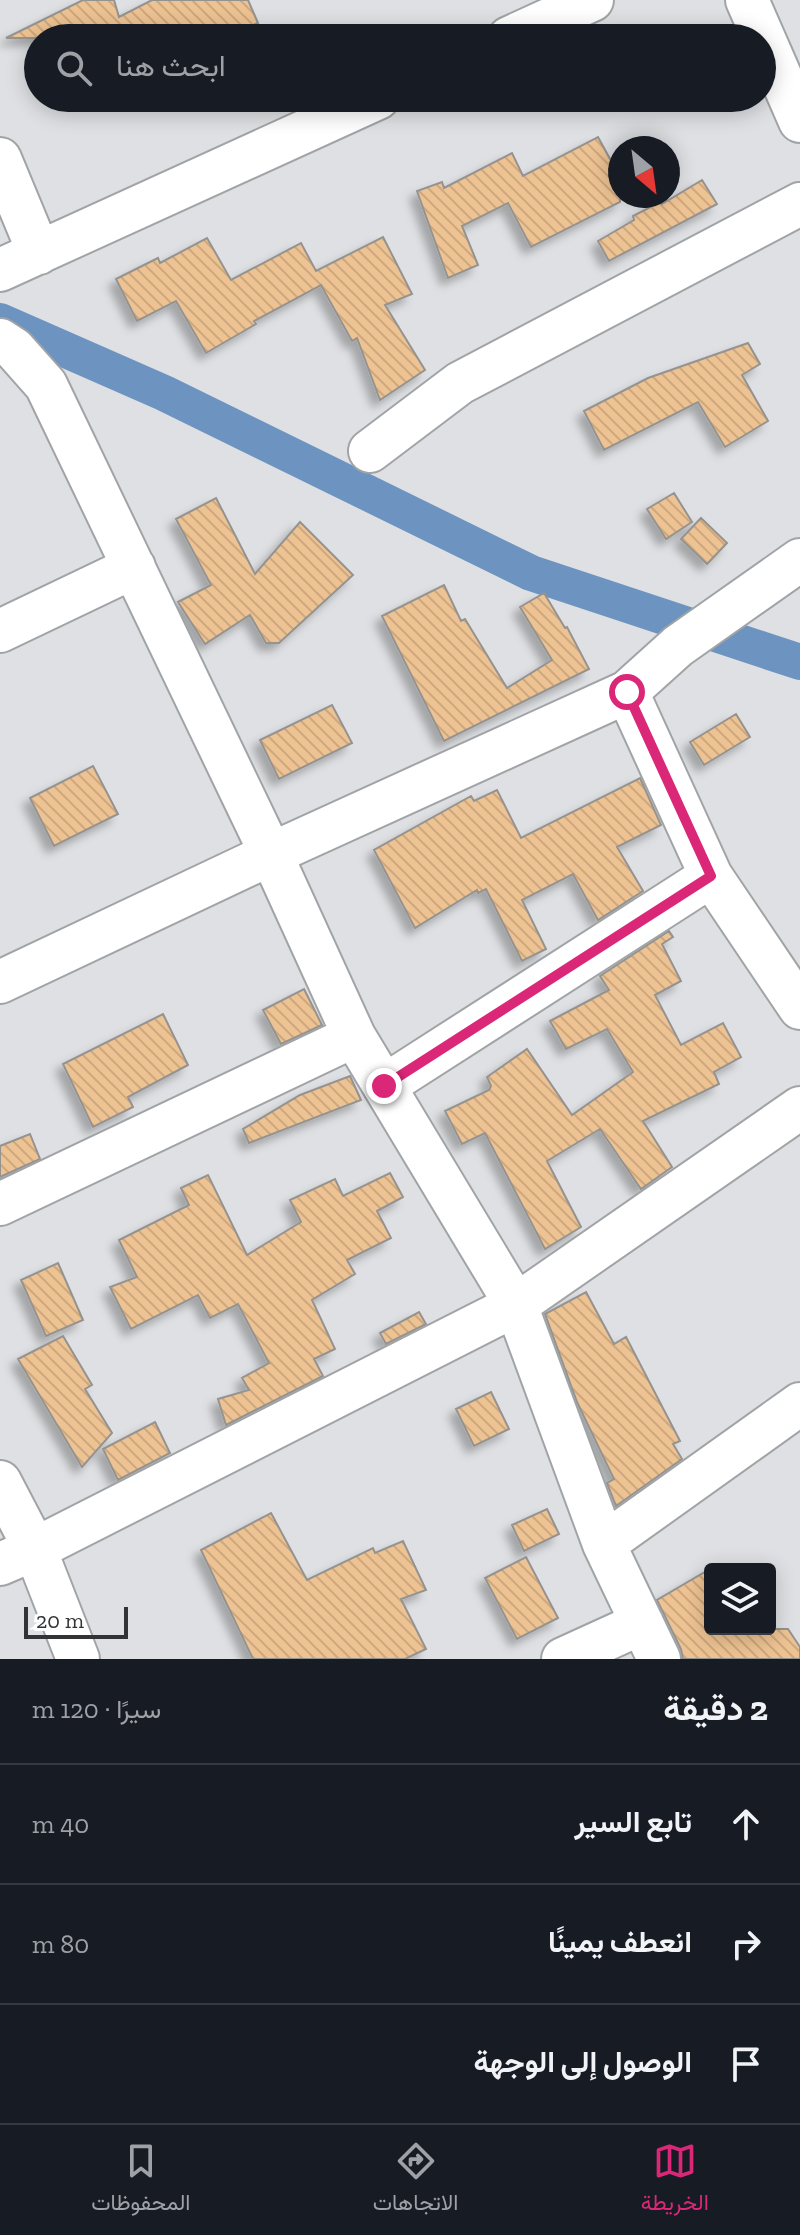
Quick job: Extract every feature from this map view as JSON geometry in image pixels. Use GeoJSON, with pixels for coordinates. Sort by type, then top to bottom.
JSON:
{"type":"FeatureCollection","features":[{"type":"Feature","properties":{"kind":"street"},"geometry":{"type":"LineString","coordinates":[[540,24],[592,0]]}},
{"type":"Feature","properties":{"kind":"street"},"geometry":{"type":"LineString","coordinates":[[747,0],[758,24]]}},
{"type":"Feature","properties":{"kind":"street"},"geometry":{"type":"LineString","coordinates":[[776,66],[800,121]]}},
{"type":"Feature","properties":{"kind":"street"},"geometry":{"type":"LineString","coordinates":[[0,270],[347,112]]}},
{"type":"Feature","properties":{"kind":"street"},"geometry":{"type":"LineString","coordinates":[[0,159],[39,253]]}},
{"type":"Feature","properties":{"kind":"street"},"geometry":{"type":"LineString","coordinates":[[370,451],[460,383],[800,204]]}},
{"type":"Feature","properties":{"kind":"street"},"geometry":{"type":"LineString","coordinates":[[0,340],[14,349],[46,385],[271,854],[354,1036],[516,1305],[604,1544],[651,1641],[563,1659]]}},
{"type":"Feature","properties":{"kind":"street"},"geometry":{"type":"LineString","coordinates":[[0,982],[271,854],[627,692],[678,646],[800,560]]}},
{"type":"Feature","properties":{"kind":"street"},"geometry":{"type":"LineString","coordinates":[[0,631],[134,567]]}},
{"type":"Feature","properties":{"kind":"street"},"geometry":{"type":"LineString","coordinates":[[627,692],[711,876],[800,1008]]}},
{"type":"Feature","properties":{"kind":"street"},"geometry":{"type":"LineString","coordinates":[[384,1086],[711,876]]}},
{"type":"Feature","properties":{"kind":"street"},"geometry":{"type":"LineString","coordinates":[[0,1204],[354,1036]]}},
{"type":"Feature","properties":{"kind":"street"},"geometry":{"type":"LineString","coordinates":[[18,1556],[516,1305],[800,1108]]}},
{"type":"Feature","properties":{"kind":"street"},"geometry":{"type":"LineString","coordinates":[[604,1544],[800,1404]]}},
{"type":"Feature","properties":{"kind":"street"},"geometry":{"type":"LineString","coordinates":[[0,1482],[18,1556],[78,1659]]}},
{"type":"Feature","properties":{"kind":"building"},"geometry":{"type":"Polygon","coordinates":[[[83,0],[114,0],[119,17],[152,0],[248,0],[258,23],[256,24],[34,24],[83,0]]]}},
{"type":"Feature","properties":{"kind":"building"},"geometry":{"type":"Polygon","coordinates":[[[24,29],[24,38],[6,38],[24,29]]]}},
{"type":"Feature","properties":{"kind":"building"},"geometry":{"type":"Polygon","coordinates":[[[598,137],[608,155],[608,208],[531,247],[508,203],[462,226],[478,265],[448,278],[417,191],[442,182],[444,188],[512,153],[523,176],[598,137]]]}},
{"type":"Feature","properties":{"kind":"building"},"geometry":{"type":"Polygon","coordinates":[[[702,180],[717,204],[609,261],[598,241],[648,208],[680,208],[680,193],[702,180]]]}},
{"type":"Feature","properties":{"kind":"building"},"geometry":{"type":"Polygon","coordinates":[[[383,237],[412,294],[385,305],[425,370],[380,400],[357,338],[352,341],[321,285],[254,321],[256,324],[206,353],[176,301],[137,321],[116,279],[158,258],[160,263],[207,238],[231,280],[301,243],[316,271],[383,237]]]}},
{"type":"Feature","properties":{"kind":"building"},"geometry":{"type":"Polygon","coordinates":[[[748,343],[760,364],[742,375],[768,421],[725,447],[698,402],[604,450],[584,411],[648,378],[748,343]]]}},
{"type":"Feature","properties":{"kind":"building"},"geometry":{"type":"Polygon","coordinates":[[[674,493],[692,522],[666,539],[647,509],[674,493]]]}},
{"type":"Feature","properties":{"kind":"building"},"geometry":{"type":"Polygon","coordinates":[[[216,498],[255,574],[300,522],[353,575],[279,643],[266,643],[250,615],[205,644],[178,602],[211,585],[176,519],[216,498]]]}},
{"type":"Feature","properties":{"kind":"building"},"geometry":{"type":"Polygon","coordinates":[[[701,518],[727,543],[707,564],[681,539],[701,518]]]}},
{"type":"Feature","properties":{"kind":"building"},"geometry":{"type":"Polygon","coordinates":[[[444,585],[461,621],[465,619],[507,688],[552,660],[520,607],[544,593],[567,627],[589,669],[444,741],[382,616],[444,585]]]}},
{"type":"Feature","properties":{"kind":"building"},"geometry":{"type":"Polygon","coordinates":[[[332,705],[352,743],[279,779],[260,740],[332,705]]]}},
{"type":"Feature","properties":{"kind":"building"},"geometry":{"type":"Polygon","coordinates":[[[736,714],[750,737],[704,765],[690,742],[736,714]]]}},
{"type":"Feature","properties":{"kind":"building"},"geometry":{"type":"Polygon","coordinates":[[[93,766],[118,814],[54,846],[30,798],[93,766]]]}},
{"type":"Feature","properties":{"kind":"building"},"geometry":{"type":"Polygon","coordinates":[[[640,778],[661,825],[617,847],[643,891],[598,920],[573,874],[522,900],[546,949],[522,961],[486,889],[478,893],[477,890],[415,928],[374,850],[471,796],[474,801],[497,790],[521,838],[640,778]]]}},
{"type":"Feature","properties":{"kind":"building"},"geometry":{"type":"Polygon","coordinates":[[[669,931],[673,937],[662,944],[681,981],[655,995],[681,1045],[723,1023],[741,1057],[714,1072],[719,1084],[643,1121],[672,1167],[641,1189],[600,1129],[547,1161],[581,1227],[545,1249],[485,1133],[462,1144],[445,1111],[489,1090],[491,1086],[487,1077],[527,1049],[572,1115],[633,1072],[607,1029],[566,1049],[550,1021],[609,990],[600,976],[669,931]]]}},
{"type":"Feature","properties":{"kind":"building"},"geometry":{"type":"Polygon","coordinates":[[[304,989],[322,1025],[281,1044],[263,1010],[304,989]]]}},
{"type":"Feature","properties":{"kind":"building"},"geometry":{"type":"Polygon","coordinates":[[[163,1014],[188,1065],[128,1097],[133,1107],[93,1127],[63,1064],[163,1014]]]}},
{"type":"Feature","properties":{"kind":"building"},"geometry":{"type":"Polygon","coordinates":[[[350,1076],[361,1100],[249,1143],[243,1129],[300,1095],[350,1076]]]}},
{"type":"Feature","properties":{"kind":"building"},"geometry":{"type":"Polygon","coordinates":[[[30,1134],[40,1159],[0,1177],[0,1146],[30,1134]]]}},
{"type":"Feature","properties":{"kind":"building"},"geometry":{"type":"Polygon","coordinates":[[[390,1173],[403,1197],[377,1211],[391,1238],[347,1260],[355,1274],[312,1300],[335,1349],[314,1359],[323,1376],[226,1425],[218,1399],[249,1390],[242,1378],[269,1363],[238,1304],[210,1318],[198,1295],[131,1329],[110,1287],[137,1277],[119,1240],[189,1205],[181,1188],[208,1175],[247,1255],[301,1222],[290,1200],[335,1179],[343,1196],[390,1173]]]}},
{"type":"Feature","properties":{"kind":"building"},"geometry":{"type":"Polygon","coordinates":[[[58,1263],[83,1320],[46,1336],[21,1280],[58,1263]]]}},
{"type":"Feature","properties":{"kind":"building"},"geometry":{"type":"Polygon","coordinates":[[[586,1292],[614,1344],[626,1337],[680,1441],[673,1444],[682,1459],[616,1506],[607,1483],[614,1479],[577,1402],[545,1314],[586,1292]]]}},
{"type":"Feature","properties":{"kind":"building"},"geometry":{"type":"Polygon","coordinates":[[[419,1312],[426,1324],[386,1344],[380,1333],[419,1312]]]}},
{"type":"Feature","properties":{"kind":"building"},"geometry":{"type":"Polygon","coordinates":[[[63,1336],[92,1385],[85,1389],[112,1433],[82,1467],[18,1359],[63,1336]]]}},
{"type":"Feature","properties":{"kind":"building"},"geometry":{"type":"Polygon","coordinates":[[[491,1392],[509,1429],[474,1446],[456,1409],[491,1392]]]}},
{"type":"Feature","properties":{"kind":"building"},"geometry":{"type":"Polygon","coordinates":[[[155,1422],[170,1453],[118,1480],[103,1449],[155,1422]]]}},
{"type":"Feature","properties":{"kind":"building"},"geometry":{"type":"Polygon","coordinates":[[[547,1509],[559,1534],[524,1551],[512,1525],[547,1509]]]}},
{"type":"Feature","properties":{"kind":"building"},"geometry":{"type":"Polygon","coordinates":[[[271,1513],[307,1580],[373,1548],[375,1553],[403,1541],[426,1590],[401,1599],[426,1649],[405,1659],[253,1659],[201,1550],[271,1513]]]}},
{"type":"Feature","properties":{"kind":"building"},"geometry":{"type":"Polygon","coordinates":[[[526,1557],[558,1618],[517,1639],[485,1578],[526,1557]]]}},
{"type":"Feature","properties":{"kind":"building"},"geometry":{"type":"Polygon","coordinates":[[[704,1573],[704,1635],[776,1635],[776,1629],[788,1629],[800,1647],[800,1659],[683,1659],[657,1600],[704,1573]]]}},
{"type":"Feature","properties":{"kind":"waterway"},"geometry":{"type":"LineString","coordinates":[[0,321],[164,393],[531,573],[800,662]]}},
{"type":"Feature","properties":{"kind":"route"},"geometry":{"type":"LineString","coordinates":[[384,1086],[711,876],[627,692]]}}]}
